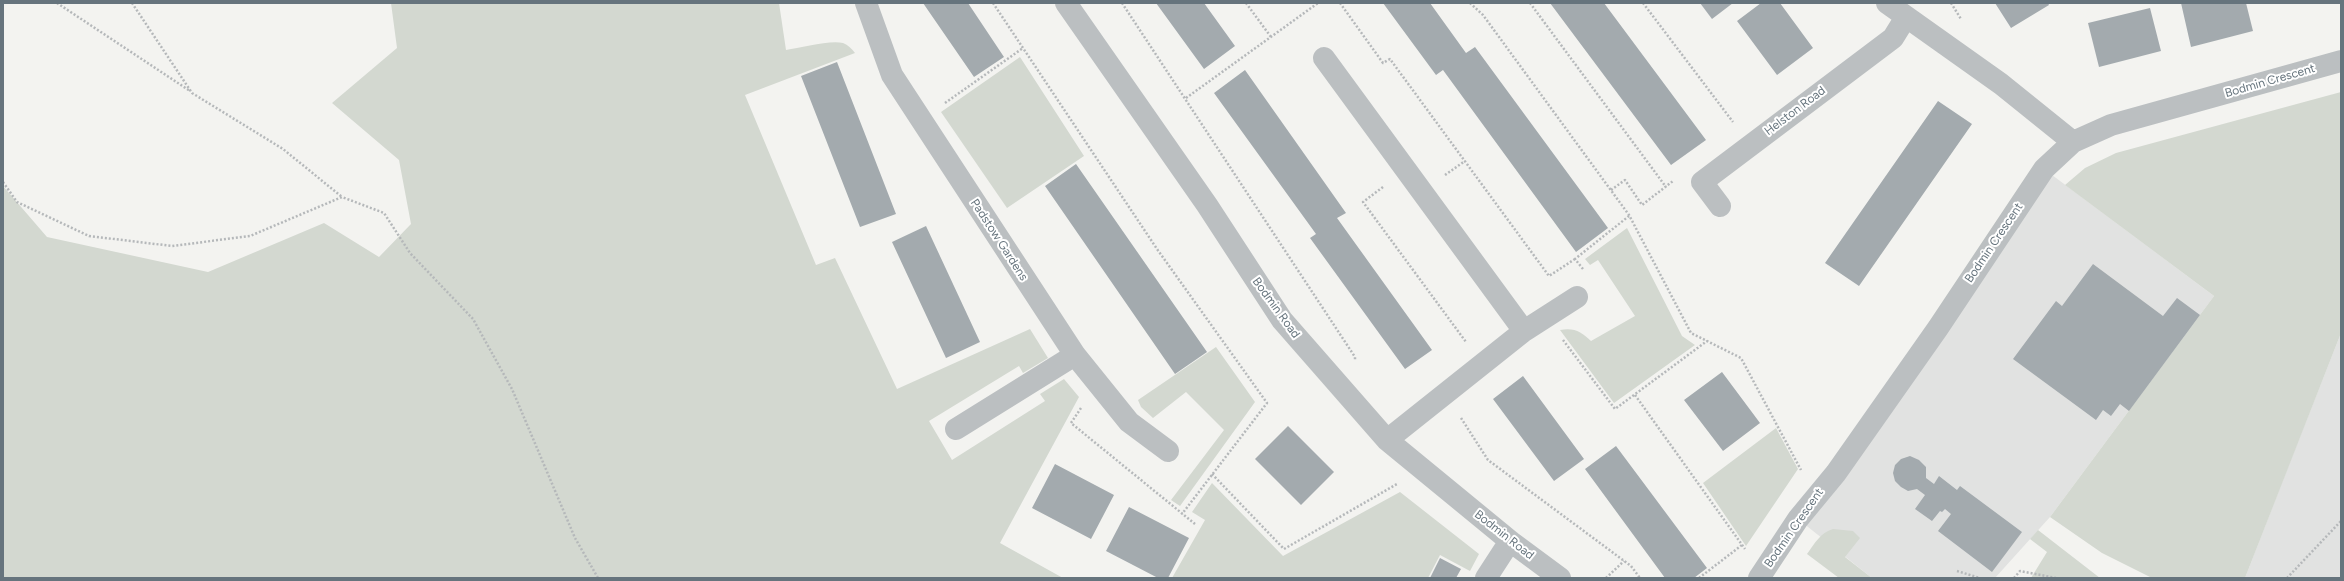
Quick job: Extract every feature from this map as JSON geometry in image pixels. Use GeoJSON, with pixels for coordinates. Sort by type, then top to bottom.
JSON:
{"type":"FeatureCollection","features":[{"type":"Feature","properties":{"kind":"street","name":"Padstow Gardens"},"geometry":{"type":"LineString","coordinates":[[866,3],[892,75],[920,121],[1075,356],[1130,422],[1168,451]]}},
{"type":"Feature","properties":{"kind":"street","name":"Bodmin Road"},"geometry":{"type":"LineString","coordinates":[[1066,3],[1207,205],[1282,320],[1387,440],[1510,541],[1560,578]]}},
{"type":"Feature","properties":{"kind":"street"},"geometry":{"type":"LineString","coordinates":[[1887,3],[2001,84],[2073,142]]}},
{"type":"Feature","properties":{"kind":"street","name":"Helston Road"},"geometry":{"type":"LineString","coordinates":[[1702,182],[1894,38],[1906,17]]}},
{"type":"Feature","properties":{"kind":"street"},"geometry":{"type":"LineString","coordinates":[[1324,58],[1524,331]]}},
{"type":"Feature","properties":{"kind":"street","name":"Bodmin Crescent"},"geometry":{"type":"LineString","coordinates":[[1760,576],[1814,496],[1836,473],[1867,429],[2044,169],[2073,142],[2111,125],[2341,61]]}},
{"type":"Feature","properties":{"kind":"street"},"geometry":{"type":"LineString","coordinates":[[1702,182],[1720,206]]}},
{"type":"Feature","properties":{"kind":"street"},"geometry":{"type":"LineString","coordinates":[[1387,440],[1524,331],[1577,297]]}},
{"type":"Feature","properties":{"kind":"street"},"geometry":{"type":"LineString","coordinates":[[956,429],[1075,356]]}},
{"type":"Feature","properties":{"kind":"street"},"geometry":{"type":"LineString","coordinates":[[1486,578],[1510,541]]}},
{"type":"Feature","properties":{"kind":"path"},"geometry":{"type":"LineString","coordinates":[[57,3],[192,93],[283,149],[342,197],[384,213],[410,253],[473,319],[512,389],[575,538],[598,578]]}},
{"type":"Feature","properties":{"kind":"path"},"geometry":{"type":"LineString","coordinates":[[132,3],[192,93]]}},
{"type":"Feature","properties":{"kind":"path"},"geometry":{"type":"LineString","coordinates":[[993,3],[1157,249],[1267,403],[1182,514]]}},
{"type":"Feature","properties":{"kind":"path"},"geometry":{"type":"LineString","coordinates":[[1122,3],[1186,98],[1355,357],[1348,396]]}},
{"type":"Feature","properties":{"kind":"path"},"geometry":{"type":"LineString","coordinates":[[1246,3],[1271,37]]}},
{"type":"Feature","properties":{"kind":"path"},"geometry":{"type":"LineString","coordinates":[[1186,98],[1318,3]]}},
{"type":"Feature","properties":{"kind":"path"},"geometry":{"type":"LineString","coordinates":[[1340,3],[1383,63],[1390,59],[1549,276],[1575,259],[1629,216]]}},
{"type":"Feature","properties":{"kind":"path"},"geometry":{"type":"LineString","coordinates":[[1470,3],[1483,15],[1629,216],[1692,333],[1741,358],[1814,496]]}},
{"type":"Feature","properties":{"kind":"path"},"geometry":{"type":"LineString","coordinates":[[1530,3],[1666,187]]}},
{"type":"Feature","properties":{"kind":"path"},"geometry":{"type":"LineString","coordinates":[[1643,3],[1750,145]]}},
{"type":"Feature","properties":{"kind":"path"},"geometry":{"type":"LineString","coordinates":[[920,121],[1023,48]]}},
{"type":"Feature","properties":{"kind":"path"},"geometry":{"type":"LineString","coordinates":[[1407,171],[1363,202],[1482,365]]}},
{"type":"Feature","properties":{"kind":"path"},"geometry":{"type":"LineString","coordinates":[[1611,190],[1625,180],[1642,205],[1680,176],[1702,182]]}},
{"type":"Feature","properties":{"kind":"path"},"geometry":{"type":"LineString","coordinates":[[3,182],[17,202],[89,236],[172,246],[250,236],[342,197]]}},
{"type":"Feature","properties":{"kind":"path"},"geometry":{"type":"LineString","coordinates":[[1575,259],[1583,268],[1578,272]]}},
{"type":"Feature","properties":{"kind":"path"},"geometry":{"type":"LineString","coordinates":[[1546,317],[1615,409],[1707,341]]}},
{"type":"Feature","properties":{"kind":"path"},"geometry":{"type":"LineString","coordinates":[[1096,382],[1071,423],[1195,524]]}},
{"type":"Feature","properties":{"kind":"path"},"geometry":{"type":"LineString","coordinates":[[1446,393],[1488,460],[1631,566],[1640,578]]}},
{"type":"Feature","properties":{"kind":"path"},"geometry":{"type":"LineString","coordinates":[[1635,395],[1742,545],[1760,576]]}},
{"type":"Feature","properties":{"kind":"path"},"geometry":{"type":"LineString","coordinates":[[1212,474],[1284,549],[1422,469]]}},
{"type":"Feature","properties":{"kind":"path"},"geometry":{"type":"LineString","coordinates":[[2287,578],[2341,521]]}},
{"type":"Feature","properties":{"kind":"path"},"geometry":{"type":"LineString","coordinates":[[1699,578],[1742,545]]}},
{"type":"Feature","properties":{"kind":"path"},"geometry":{"type":"LineString","coordinates":[[1606,578],[1624,561]]}},
{"type":"Feature","properties":{"kind":"path"},"geometry":{"type":"LineString","coordinates":[[1957,571],[1980,578]]}},
{"type":"Feature","properties":{"kind":"path"},"geometry":{"type":"LineString","coordinates":[[2014,578],[2020,571],[2056,578]]}},
{"type":"Feature","properties":{"kind":"shaded area"},"geometry":{"type":"Polygon","coordinates":[[[391,3],[779,3],[786,50],[837,42],[843,43],[850,47],[855,53],[745,95],[816,265],[835,258],[897,389],[1030,329],[1048,358],[1023,373],[1019,366],[929,421],[952,460],[1045,401],[1040,394],[1064,379],[1079,397],[1000,543],[1063,578],[3,578],[3,186],[47,237],[208,272],[324,223],[379,257],[411,224],[399,160],[332,103],[397,48],[391,3]]]}},
{"type":"Feature","properties":{"kind":"shaded area"},"geometry":{"type":"Polygon","coordinates":[[[1020,57],[1084,156],[1007,208],[941,112],[1020,57]]]}},
{"type":"Feature","properties":{"kind":"shaded area"},"geometry":{"type":"Polygon","coordinates":[[[2341,92],[2341,333],[2245,578],[2152,578],[2102,553],[2050,517],[2214,296],[2065,185],[2085,168],[2116,153],[2341,92]]]}},
{"type":"Feature","properties":{"kind":"shaded area"},"geometry":{"type":"Polygon","coordinates":[[[2044,169],[2214,296],[2050,517],[1995,578],[1872,578],[1798,519],[2044,169]]]}},
{"type":"Feature","properties":{"kind":"shaded area"},"geometry":{"type":"Polygon","coordinates":[[[1627,228],[1682,336],[1695,345],[1614,403],[1560,330],[1569,329],[1577,331],[1591,341],[1635,316],[1598,260],[1590,265],[1585,259],[1627,228]]]}},
{"type":"Feature","properties":{"kind":"shaded area"},"geometry":{"type":"Polygon","coordinates":[[[2341,333],[2341,578],[2245,578],[2288,467],[2341,333]]]}},
{"type":"Feature","properties":{"kind":"shaded area"},"geometry":{"type":"Polygon","coordinates":[[[1216,347],[1255,402],[1180,506],[1171,500],[1224,430],[1186,392],[1153,418],[1141,407],[1138,400],[1216,347]]]}},
{"type":"Feature","properties":{"kind":"shaded area"},"geometry":{"type":"Polygon","coordinates":[[[1776,428],[1798,469],[1746,546],[1703,483],[1776,428]]]}},
{"type":"Feature","properties":{"kind":"shaded area"},"geometry":{"type":"Polygon","coordinates":[[[1212,483],[1283,556],[1400,492],[1479,554],[1470,571],[1440,555],[1428,578],[1172,578],[1205,520],[1192,512],[1212,483]]]}},
{"type":"Feature","properties":{"kind":"shaded area"},"geometry":{"type":"Polygon","coordinates":[[[1833,529],[1853,531],[1860,538],[1845,557],[1872,578],[1839,578],[1807,554],[1821,536],[1833,529]]]}},
{"type":"Feature","properties":{"kind":"shaded area"},"geometry":{"type":"Polygon","coordinates":[[[2038,530],[2100,578],[2031,578],[2047,552],[2030,539],[2038,530]]]}},
{"type":"Feature","properties":{"kind":"building"},"geometry":{"type":"Polygon","coordinates":[[[923,3],[968,3],[1004,57],[974,77],[923,3]]]}},
{"type":"Feature","properties":{"kind":"building"},"geometry":{"type":"Polygon","coordinates":[[[1156,3],[1204,3],[1235,46],[1204,69],[1156,3]]]}},
{"type":"Feature","properties":{"kind":"building"},"geometry":{"type":"Polygon","coordinates":[[[1383,3],[1430,3],[1466,53],[1475,47],[1608,228],[1576,252],[1443,70],[1436,75],[1383,3]]]}},
{"type":"Feature","properties":{"kind":"building"},"geometry":{"type":"Polygon","coordinates":[[[1550,3],[1604,3],[1706,140],[1671,165],[1550,3]]]}},
{"type":"Feature","properties":{"kind":"building"},"geometry":{"type":"Polygon","coordinates":[[[1700,3],[1733,3],[1712,19],[1700,3]]]}},
{"type":"Feature","properties":{"kind":"building"},"geometry":{"type":"Polygon","coordinates":[[[1761,3],[1780,3],[1813,48],[1777,75],[1737,21],[1761,3]]]}},
{"type":"Feature","properties":{"kind":"building"},"geometry":{"type":"Polygon","coordinates":[[[1995,3],[2048,3],[2049,5],[2011,28],[1995,3]]]}},
{"type":"Feature","properties":{"kind":"building"},"geometry":{"type":"Polygon","coordinates":[[[2181,3],[2246,3],[2253,31],[2191,47],[2181,3]]]}},
{"type":"Feature","properties":{"kind":"building"},"geometry":{"type":"Polygon","coordinates":[[[2150,8],[2161,51],[2099,67],[2088,23],[2150,8]]]}},
{"type":"Feature","properties":{"kind":"building"},"geometry":{"type":"Polygon","coordinates":[[[837,62],[896,214],[860,227],[801,76],[837,62]]]}},
{"type":"Feature","properties":{"kind":"building"},"geometry":{"type":"Polygon","coordinates":[[[1245,70],[1346,213],[1337,218],[1432,350],[1405,369],[1310,238],[1316,234],[1214,93],[1245,70]]]}},
{"type":"Feature","properties":{"kind":"building"},"geometry":{"type":"Polygon","coordinates":[[[1938,101],[1972,124],[1859,286],[1825,263],[1938,101]]]}},
{"type":"Feature","properties":{"kind":"building"},"geometry":{"type":"Polygon","coordinates":[[[1076,164],[1207,352],[1175,374],[1045,186],[1076,164]]]}},
{"type":"Feature","properties":{"kind":"building"},"geometry":{"type":"Polygon","coordinates":[[[926,226],[980,342],[946,358],[892,242],[926,226]]]}},
{"type":"Feature","properties":{"kind":"building"},"geometry":{"type":"Polygon","coordinates":[[[2093,264],[2163,316],[2177,298],[2200,315],[2129,411],[2120,404],[2111,416],[2103,410],[2096,420],[2013,359],[2056,301],[2062,306],[2093,264]]]}},
{"type":"Feature","properties":{"kind":"building"},"geometry":{"type":"Polygon","coordinates":[[[1722,372],[1760,423],[1723,451],[1684,400],[1722,372]]]}},
{"type":"Feature","properties":{"kind":"building"},"geometry":{"type":"Polygon","coordinates":[[[1523,376],[1584,459],[1554,481],[1493,399],[1523,376]]]}},
{"type":"Feature","properties":{"kind":"building"},"geometry":{"type":"Polygon","coordinates":[[[1288,426],[1334,472],[1301,505],[1255,459],[1288,426]]]}},
{"type":"Feature","properties":{"kind":"building"},"geometry":{"type":"Polygon","coordinates":[[[1616,446],[1707,568],[1694,578],[1665,578],[1585,469],[1616,446]]]}},
{"type":"Feature","properties":{"kind":"building"},"geometry":{"type":"Polygon","coordinates":[[[1910,456],[1919,460],[1926,467],[1926,478],[1934,484],[1939,476],[1957,490],[1960,486],[2022,532],[1992,572],[1938,531],[1951,514],[1945,509],[1942,512],[1940,511],[1932,521],[1915,509],[1925,495],[1917,489],[1908,491],[1895,481],[1893,473],[1895,465],[1901,459],[1910,456]]]}},
{"type":"Feature","properties":{"kind":"building"},"geometry":{"type":"Polygon","coordinates":[[[1055,464],[1114,495],[1091,539],[1032,508],[1055,464]]]}},
{"type":"Feature","properties":{"kind":"building"},"geometry":{"type":"Polygon","coordinates":[[[1129,507],[1189,538],[1168,578],[1158,578],[1106,551],[1129,507]]]}},
{"type":"Feature","properties":{"kind":"building"},"geometry":{"type":"Polygon","coordinates":[[[1440,558],[1461,569],[1456,578],[1430,578],[1440,558]]]}}]}
